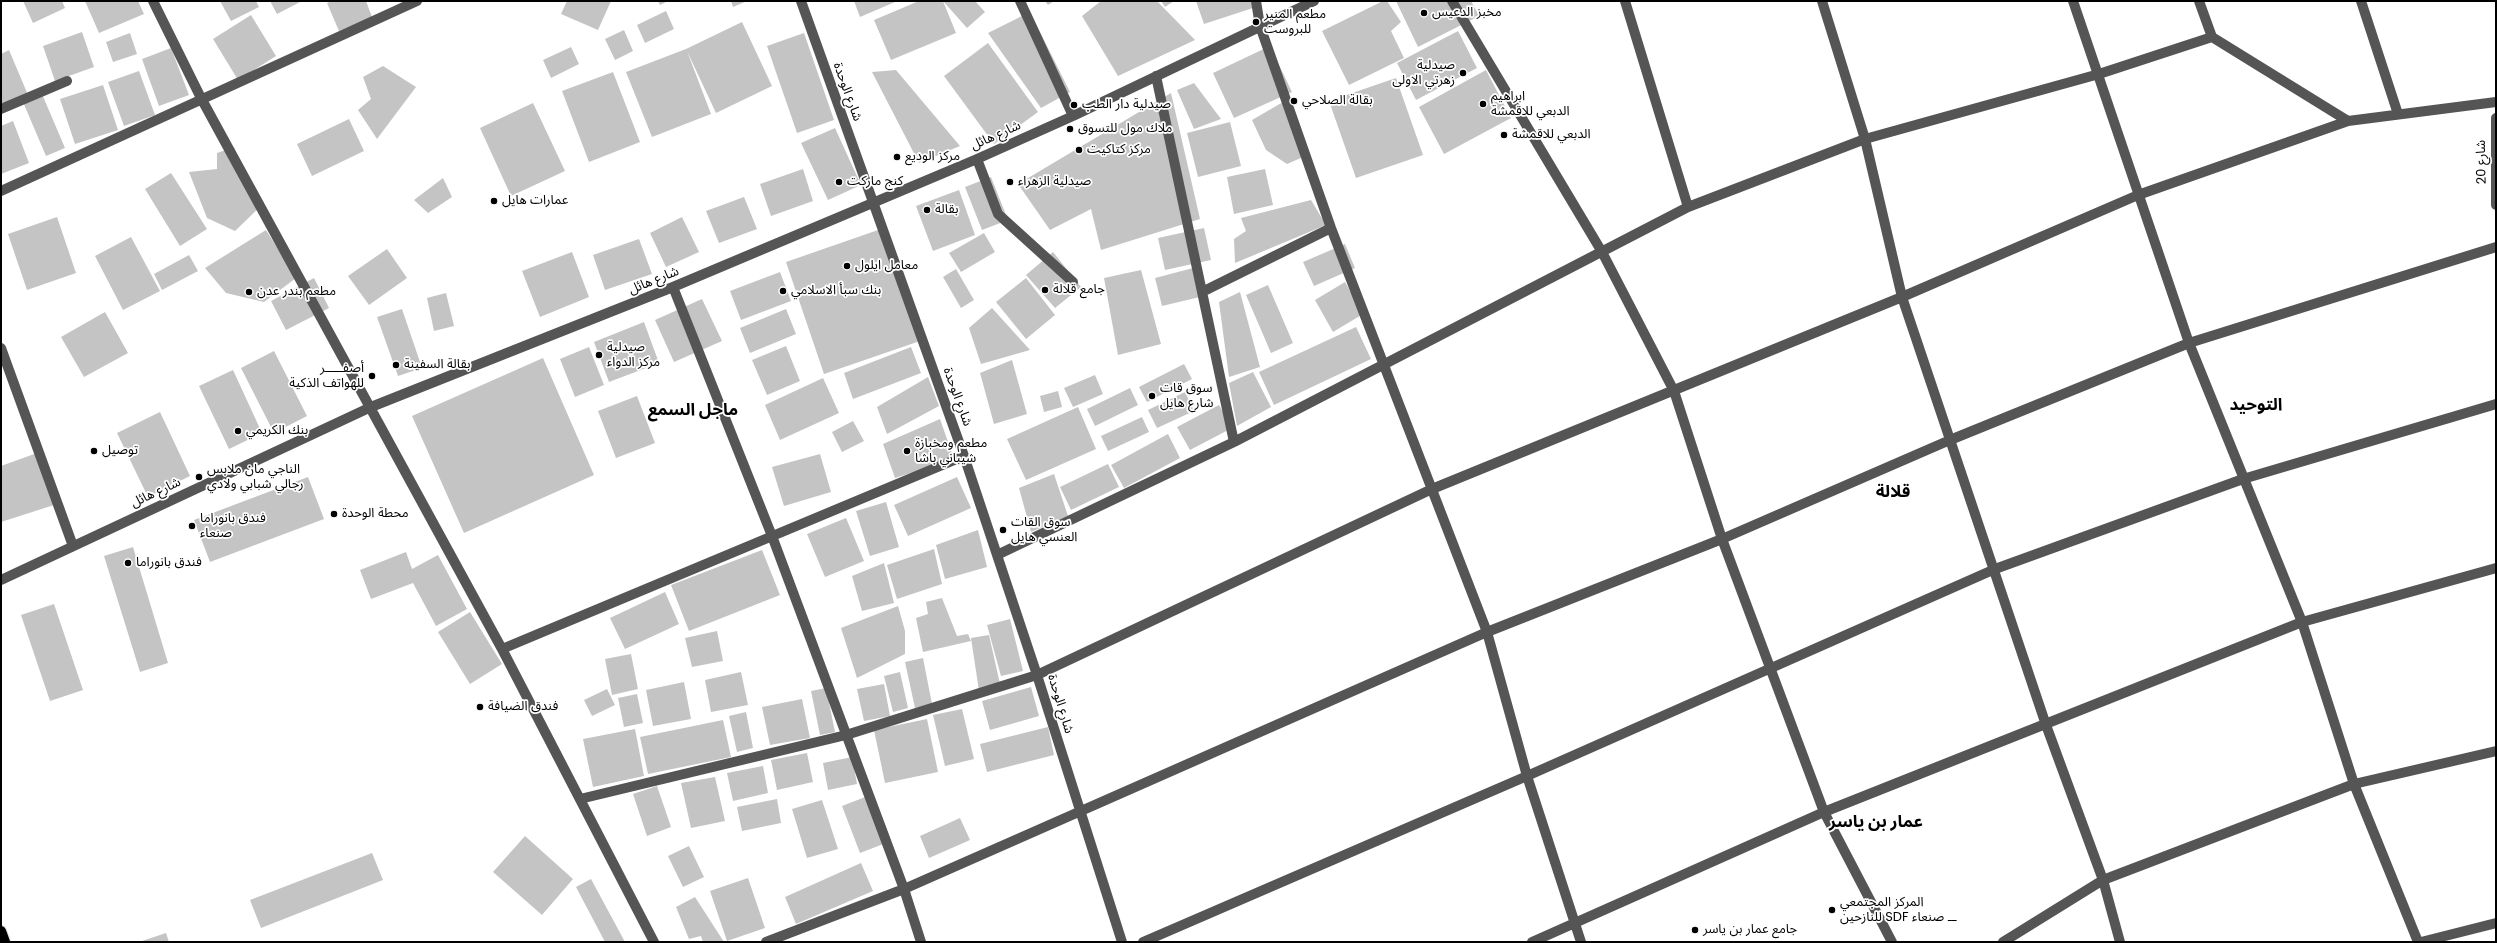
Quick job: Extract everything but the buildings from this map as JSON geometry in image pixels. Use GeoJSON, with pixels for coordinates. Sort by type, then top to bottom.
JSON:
{"type":"FeatureCollection","features":[{"type":"Feature","properties":{"kind":"main road"},"geometry":{"type":"LineString","coordinates":[[1,930],[5,942]]}},
{"type":"Feature","properties":{"kind":"street"},"geometry":{"type":"LineString","coordinates":[[153,1],[201,98],[502,649],[654,942]]}},
{"type":"Feature","properties":{"kind":"street"},"geometry":{"type":"LineString","coordinates":[[1,191],[201,98],[417,1]]}},
{"type":"Feature","properties":{"kind":"street","name":"شارع الوحدة"},"geometry":{"type":"LineString","coordinates":[[800,1],[964,456],[1037,675],[1122,942]]}},
{"type":"Feature","properties":{"kind":"street"},"geometry":{"type":"LineString","coordinates":[[1020,1],[1073,116]]}},
{"type":"Feature","properties":{"kind":"street"},"geometry":{"type":"LineString","coordinates":[[1256,1],[1260,26],[1331,228],[1487,632],[1526,776],[1581,942]]}},
{"type":"Feature","properties":{"kind":"street","name":"شارع هائل"},"geometry":{"type":"LineString","coordinates":[[1,580],[371,407],[673,287],[977,159],[1073,116],[1314,1]]}},
{"type":"Feature","properties":{"kind":"street"},"geometry":{"type":"LineString","coordinates":[[1452,1],[1602,252],[1674,391],[1722,539],[1824,812],[1892,942]]}},
{"type":"Feature","properties":{"kind":"street"},"geometry":{"type":"LineString","coordinates":[[1625,1],[1688,207]]}},
{"type":"Feature","properties":{"kind":"street"},"geometry":{"type":"LineString","coordinates":[[1822,1],[1865,139],[1902,297],[1995,569],[2046,725],[2103,880],[2120,942]]}},
{"type":"Feature","properties":{"kind":"street"},"geometry":{"type":"LineString","coordinates":[[2073,1],[2099,74],[2138,195],[2190,343],[2243,479],[2302,622],[2354,784],[2420,942],[2496,923]]}},
{"type":"Feature","properties":{"kind":"street"},"geometry":{"type":"LineString","coordinates":[[2199,1],[2212,37],[2348,121]]}},
{"type":"Feature","properties":{"kind":"street"},"geometry":{"type":"LineString","coordinates":[[2361,1],[2398,114]]}},
{"type":"Feature","properties":{"kind":"street"},"geometry":{"type":"LineString","coordinates":[[997,555],[1234,442],[1688,207],[1865,139],[2099,74],[2212,37]]}},
{"type":"Feature","properties":{"kind":"street"},"geometry":{"type":"LineString","coordinates":[[1156,76],[1234,442]]}},
{"type":"Feature","properties":{"kind":"street"},"geometry":{"type":"LineString","coordinates":[[1,109],[67,81]]}},
{"type":"Feature","properties":{"kind":"street"},"geometry":{"type":"LineString","coordinates":[[580,799],[846,735],[1037,675],[1432,489],[1902,297],[2138,195],[2348,121],[2496,102]]}},
{"type":"Feature","properties":{"kind":"street","name":"شارع 20"},"geometry":{"type":"LineString","coordinates":[[2496,118],[2496,205]]}},
{"type":"Feature","properties":{"kind":"street"},"geometry":{"type":"LineString","coordinates":[[977,159],[998,214],[1073,282]]}},
{"type":"Feature","properties":{"kind":"street"},"geometry":{"type":"LineString","coordinates":[[1202,292],[1331,228]]}},
{"type":"Feature","properties":{"kind":"street"},"geometry":{"type":"LineString","coordinates":[[766,942],[904,889],[1080,813],[1487,632],[1722,539],[1950,440],[2190,343],[2496,247]]}},
{"type":"Feature","properties":{"kind":"street"},"geometry":{"type":"LineString","coordinates":[[673,287],[772,536],[904,889],[921,942]]}},
{"type":"Feature","properties":{"kind":"street"},"geometry":{"type":"LineString","coordinates":[[1,348],[73,546]]}},
{"type":"Feature","properties":{"kind":"street"},"geometry":{"type":"LineString","coordinates":[[1143,942],[1526,776],[1995,569],[2243,479],[2496,404]]}},
{"type":"Feature","properties":{"kind":"street"},"geometry":{"type":"LineString","coordinates":[[502,649],[964,456]]}},
{"type":"Feature","properties":{"kind":"street"},"geometry":{"type":"LineString","coordinates":[[1532,942],[1824,812],[2302,622],[2496,568]]}},
{"type":"Feature","properties":{"kind":"street"},"geometry":{"type":"LineString","coordinates":[[2002,942],[2103,880],[2354,784],[2496,751]]}},
{"type":"Feature","properties":{"kind":"place","name":"مخبز الدعيس"},"geometry":{"type":"Point","coordinates":[1424,13]}},
{"type":"Feature","properties":{"kind":"place","name":"مطعم المنير للبروست"},"geometry":{"type":"Point","coordinates":[1256,22]}},
{"type":"Feature","properties":{"kind":"place","name":"صيدلية زهرتي الاولى"},"geometry":{"type":"Point","coordinates":[1463,73]}},
{"type":"Feature","properties":{"kind":"place","name":"بقالة الصلاحي"},"geometry":{"type":"Point","coordinates":[1294,101]}},
{"type":"Feature","properties":{"kind":"place","name":"ابراهيم الدبعي للاقمشة"},"geometry":{"type":"Point","coordinates":[1483,104]}},
{"type":"Feature","properties":{"kind":"place","name":"صيدلية دار الطب"},"geometry":{"type":"Point","coordinates":[1074,105]}},
{"type":"Feature","properties":{"kind":"place","name":"ملاك مول للتسوق"},"geometry":{"type":"Point","coordinates":[1070,129]}},
{"type":"Feature","properties":{"kind":"place","name":"الدبعي للاقمشة"},"geometry":{"type":"Point","coordinates":[1504,135]}},
{"type":"Feature","properties":{"kind":"place","name":"مركز كتاكيت"},"geometry":{"type":"Point","coordinates":[1079,150]}},
{"type":"Feature","properties":{"kind":"place","name":"مركز الوديع"},"geometry":{"type":"Point","coordinates":[897,157]}},
{"type":"Feature","properties":{"kind":"place","name":"كنج ماركت"},"geometry":{"type":"Point","coordinates":[839,182]}},
{"type":"Feature","properties":{"kind":"place","name":"صيدلية الزهراء"},"geometry":{"type":"Point","coordinates":[1010,182]}},
{"type":"Feature","properties":{"kind":"place","name":"عمارات هايل"},"geometry":{"type":"Point","coordinates":[494,201]}},
{"type":"Feature","properties":{"kind":"place","name":"بقالة"},"geometry":{"type":"Point","coordinates":[927,210]}},
{"type":"Feature","properties":{"kind":"place","name":"معامل ايلول"},"geometry":{"type":"Point","coordinates":[847,266]}},
{"type":"Feature","properties":{"kind":"place","name":"جامع قلالة"},"geometry":{"type":"Point","coordinates":[1045,290]}},
{"type":"Feature","properties":{"kind":"place","name":"بنك سبأ الاسلامي"},"geometry":{"type":"Point","coordinates":[783,291]}},
{"type":"Feature","properties":{"kind":"place","name":"مطعم بندر عدن"},"geometry":{"type":"Point","coordinates":[249,292]}},
{"type":"Feature","properties":{"kind":"place","name":"صيدلية مركز الدواء"},"geometry":{"type":"Point","coordinates":[599,355]}},
{"type":"Feature","properties":{"kind":"place","name":"بقالة السفينة"},"geometry":{"type":"Point","coordinates":[396,365]}},
{"type":"Feature","properties":{"kind":"place","name":"أصفـــــر للهواتف الذكية"},"geometry":{"type":"Point","coordinates":[372,376]}},
{"type":"Feature","properties":{"kind":"place","name":"سوق قات شارع هايل"},"geometry":{"type":"Point","coordinates":[1152,396]}},
{"type":"Feature","properties":{"kind":"place","name":"بنك الكريمي"},"geometry":{"type":"Point","coordinates":[238,431]}},
{"type":"Feature","properties":{"kind":"place","name":"توصيل"},"geometry":{"type":"Point","coordinates":[94,451]}},
{"type":"Feature","properties":{"kind":"place","name":"مطعم ومخبازة شيباني باشا"},"geometry":{"type":"Point","coordinates":[907,451]}},
{"type":"Feature","properties":{"kind":"place","name":"الناجي مان ملابس رجالي شبابي ولادي"},"geometry":{"type":"Point","coordinates":[199,477]}},
{"type":"Feature","properties":{"kind":"place","name":"محطة الوحدة"},"geometry":{"type":"Point","coordinates":[334,514]}},
{"type":"Feature","properties":{"kind":"place","name":"فندق بانوراما صنعاء"},"geometry":{"type":"Point","coordinates":[192,526]}},
{"type":"Feature","properties":{"kind":"place","name":"سوق القات العنسي هايل"},"geometry":{"type":"Point","coordinates":[1003,530]}},
{"type":"Feature","properties":{"kind":"place","name":"فندق بانوراما"},"geometry":{"type":"Point","coordinates":[128,563]}},
{"type":"Feature","properties":{"kind":"place","name":"فندق الضيافة"},"geometry":{"type":"Point","coordinates":[480,707]}},
{"type":"Feature","properties":{"kind":"place","name":"المركز المجتمعي للنازحين SDF ــ صنعاء"},"geometry":{"type":"Point","coordinates":[1832,910]}},
{"type":"Feature","properties":{"kind":"place","name":"جامع عمار بن ياسر"},"geometry":{"type":"Point","coordinates":[1695,930]}},
{"type":"Feature","properties":{"kind":"district","name":"التوحيد"},"geometry":{"type":"Point","coordinates":[2256,406]}},
{"type":"Feature","properties":{"kind":"district","name":"ماجل السمع"},"geometry":{"type":"Point","coordinates":[693,411]}},
{"type":"Feature","properties":{"kind":"district","name":"قلالة"},"geometry":{"type":"Point","coordinates":[1893,493]}},
{"type":"Feature","properties":{"kind":"district","name":"عمار بن ياسر"},"geometry":{"type":"Point","coordinates":[1876,823]}}]}
